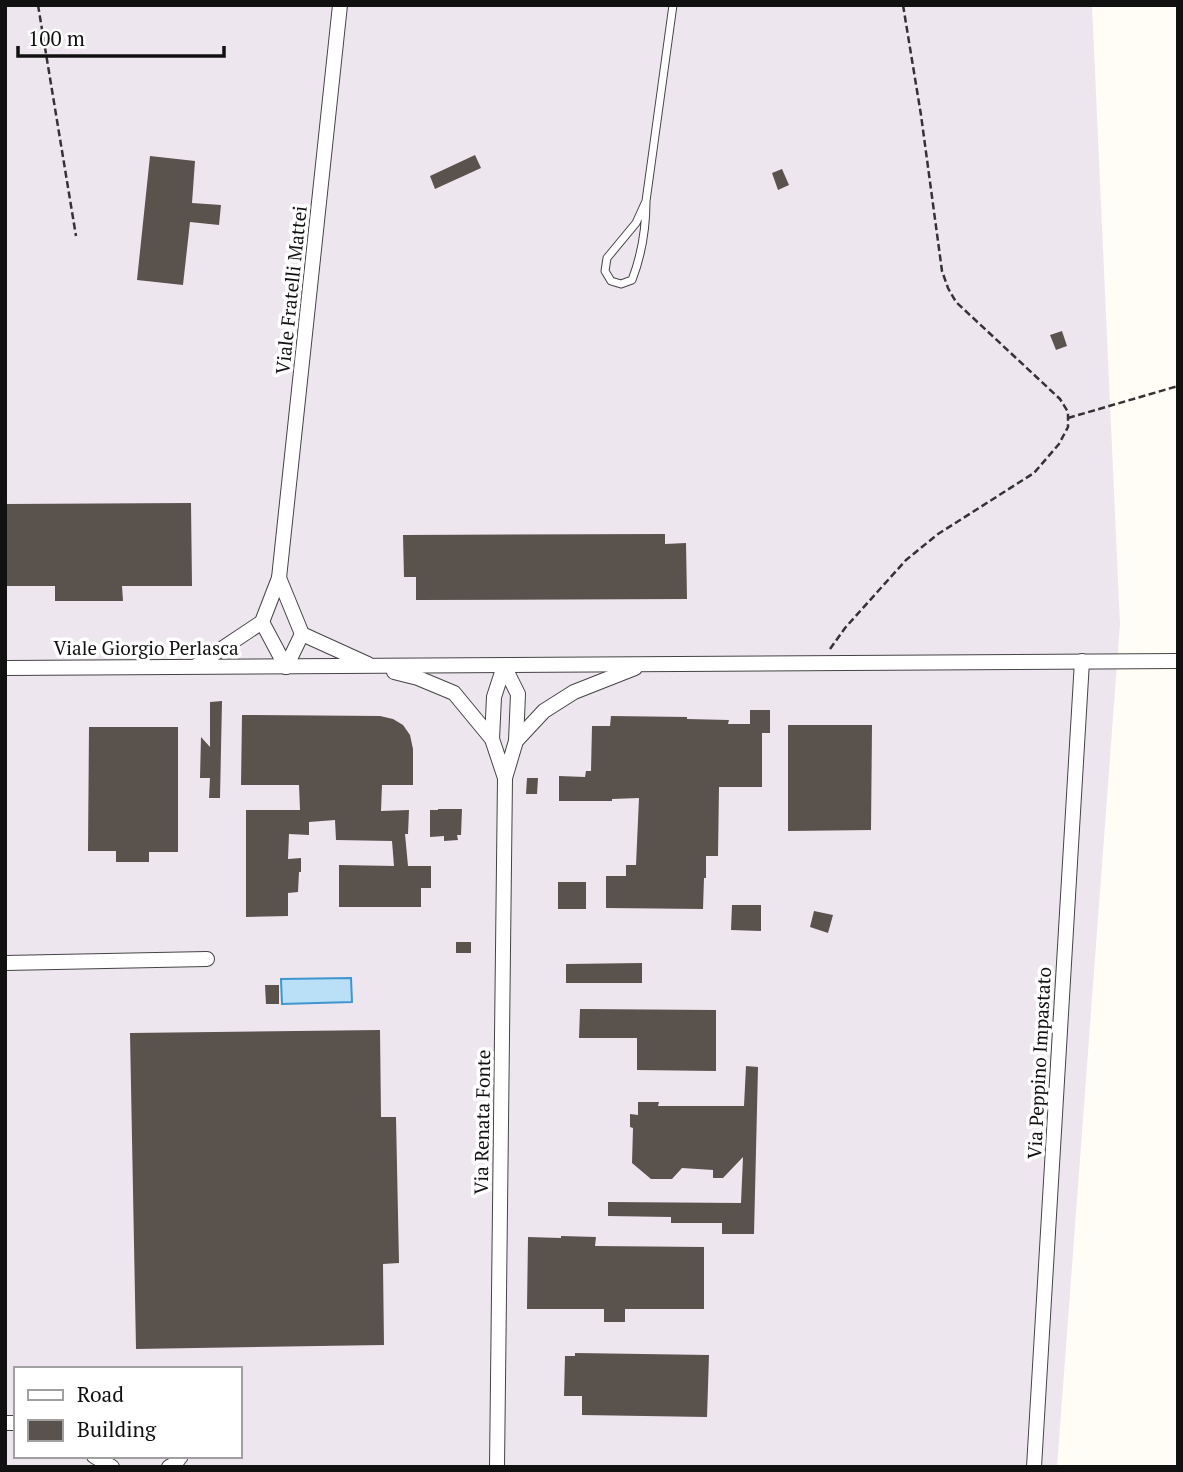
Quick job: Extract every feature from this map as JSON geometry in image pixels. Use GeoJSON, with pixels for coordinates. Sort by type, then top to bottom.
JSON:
{"type":"FeatureCollection","features":[{"type":"Feature","properties":{"kind":"street","name":"Viale Fratelli Mattei"},"geometry":{"type":"LineString","coordinates":[[262,622],[279,578],[340,5]]}},
{"type":"Feature","properties":{"kind":"street","name":"Viale Fratelli Mattei"},"geometry":{"type":"LineString","coordinates":[[279,578],[302,634]]}},
{"type":"Feature","properties":{"kind":"street"},"geometry":{"type":"LineString","coordinates":[[195,667],[262,622],[286,667]]}},
{"type":"Feature","properties":{"kind":"street"},"geometry":{"type":"LineString","coordinates":[[286,667],[302,634],[374,666]]}},
{"type":"Feature","properties":{"kind":"street","name":"Viale Giorgio Perlasca"},"geometry":{"type":"LineString","coordinates":[[5,668],[1178,661]]}},
{"type":"Feature","properties":{"kind":"street","name":"Via Peppino Impastato"},"geometry":{"type":"LineString","coordinates":[[1034,1467],[1082,662]]}},
{"type":"Feature","properties":{"kind":"street","name":"Via Renata Fonte"},"geometry":{"type":"LineString","coordinates":[[516,741],[544,711],[574,692],[641,665]]}},
{"type":"Feature","properties":{"kind":"street","name":"Via Renata Fonte"},"geometry":{"type":"LineString","coordinates":[[374,666],[418,678],[454,693],[492,739],[505,778]]}},
{"type":"Feature","properties":{"kind":"street","name":"Via Renata Fonte"},"geometry":{"type":"LineString","coordinates":[[492,739],[494,697],[504,666]]}},
{"type":"Feature","properties":{"kind":"street","name":"Via Renata Fonte"},"geometry":{"type":"LineString","coordinates":[[497,1467],[505,778],[516,741],[518,694],[504,666]]}},
{"type":"Feature","properties":{"kind":"street"},"geometry":{"type":"LineString","coordinates":[[5,963],[207,959]]}},
{"type":"Feature","properties":{"kind":"lane"},"geometry":{"type":"LineString","coordinates":[[646,201],[636,223],[607,258],[604,271],[611,281],[621,285],[632,280],[646,226],[646,201],[673,5]]}},
{"type":"Feature","properties":{"kind":"path"},"geometry":{"type":"LineString","coordinates":[[38,5],[76,236]]}},
{"type":"Feature","properties":{"kind":"path"},"geometry":{"type":"LineString","coordinates":[[820,663],[845,628],[906,560],[938,534],[1034,474],[1059,444],[1068,428],[1068,412],[1060,399],[956,302],[948,288],[942,271],[903,5]]}},
{"type":"Feature","properties":{"kind":"path"},"geometry":{"type":"LineString","coordinates":[[1068,418],[1178,386]]}},
{"type":"Feature","properties":{"kind":"shaded area"},"geometry":{"type":"Polygon","coordinates":[[[5,5],[1092,5],[1120,624],[1057,1467],[5,1467],[5,5]]]}},
{"type":"Feature","properties":{"kind":"water"},"geometry":{"type":"Polygon","coordinates":[[[351,978],[352,1002],[282,1004],[281,979],[351,978]]]}},
{"type":"Feature","properties":{"kind":"building"},"geometry":{"type":"Polygon","coordinates":[[[475,155],[481,168],[435,189],[430,176],[475,155]]]}},
{"type":"Feature","properties":{"kind":"building"},"geometry":{"type":"Polygon","coordinates":[[[150,156],[195,161],[192,203],[221,205],[219,225],[190,222],[183,285],[137,280],[150,156]]]}},
{"type":"Feature","properties":{"kind":"building"},"geometry":{"type":"Polygon","coordinates":[[[782,169],[789,185],[778,190],[772,173],[782,169]]]}},
{"type":"Feature","properties":{"kind":"building"},"geometry":{"type":"Polygon","coordinates":[[[1062,331],[1067,346],[1056,350],[1050,335],[1062,331]]]}},
{"type":"Feature","properties":{"kind":"building"},"geometry":{"type":"Polygon","coordinates":[[[191,503],[192,586],[122,586],[123,601],[55,601],[55,586],[5,586],[5,504],[191,503]]]}},
{"type":"Feature","properties":{"kind":"building"},"geometry":{"type":"Polygon","coordinates":[[[665,534],[665,544],[686,543],[687,599],[416,600],[416,577],[404,577],[403,535],[665,534]]]}},
{"type":"Feature","properties":{"kind":"building"},"geometry":{"type":"Polygon","coordinates":[[[222,701],[220,798],[209,798],[210,778],[200,778],[201,737],[210,747],[210,702],[222,701]]]}},
{"type":"Feature","properties":{"kind":"building"},"geometry":{"type":"Polygon","coordinates":[[[750,710],[770,710],[770,733],[762,733],[762,787],[719,787],[718,856],[706,856],[703,909],[606,908],[606,876],[626,876],[626,865],[636,865],[639,798],[559,801],[559,776],[585,777],[586,771],[591,771],[592,726],[610,726],[611,716],[687,717],[729,720],[728,724],[750,724],[750,710]]]}},
{"type":"Feature","properties":{"kind":"building"},"geometry":{"type":"Polygon","coordinates":[[[242,715],[380,716],[403,725],[410,735],[413,749],[413,785],[382,785],[381,811],[409,810],[408,834],[405,834],[408,866],[431,866],[431,888],[421,888],[421,907],[339,907],[339,865],[394,866],[392,841],[336,840],[335,820],[309,822],[309,835],[289,834],[288,859],[301,858],[301,872],[298,892],[288,893],[288,916],[246,917],[246,810],[300,810],[299,785],[241,785],[242,715]]]}},
{"type":"Feature","properties":{"kind":"building"},"geometry":{"type":"Polygon","coordinates":[[[788,725],[872,725],[871,830],[788,831],[788,725]]]}},
{"type":"Feature","properties":{"kind":"building"},"geometry":{"type":"Polygon","coordinates":[[[89,727],[178,727],[178,852],[149,852],[149,862],[116,862],[116,851],[88,851],[89,727]]]}},
{"type":"Feature","properties":{"kind":"building"},"geometry":{"type":"Polygon","coordinates":[[[527,778],[538,778],[537,794],[526,794],[527,778]]]}},
{"type":"Feature","properties":{"kind":"building"},"geometry":{"type":"Polygon","coordinates":[[[462,809],[461,835],[457,835],[458,840],[444,841],[444,836],[430,837],[430,810],[462,809]]]}},
{"type":"Feature","properties":{"kind":"building"},"geometry":{"type":"Polygon","coordinates":[[[558,882],[586,882],[586,909],[558,909],[558,882]]]}},
{"type":"Feature","properties":{"kind":"building"},"geometry":{"type":"Polygon","coordinates":[[[732,905],[761,905],[761,931],[731,930],[732,905]]]}},
{"type":"Feature","properties":{"kind":"building"},"geometry":{"type":"Polygon","coordinates":[[[814,911],[833,915],[828,933],[810,927],[814,911]]]}},
{"type":"Feature","properties":{"kind":"building"},"geometry":{"type":"Polygon","coordinates":[[[456,942],[471,942],[471,953],[456,953],[456,942]]]}},
{"type":"Feature","properties":{"kind":"building"},"geometry":{"type":"Polygon","coordinates":[[[642,963],[642,983],[566,983],[566,964],[642,963]]]}},
{"type":"Feature","properties":{"kind":"building"},"geometry":{"type":"Polygon","coordinates":[[[265,985],[279,985],[279,1004],[266,1004],[265,985]]]}},
{"type":"Feature","properties":{"kind":"building"},"geometry":{"type":"Polygon","coordinates":[[[580,1009],[716,1010],[716,1071],[637,1070],[637,1038],[579,1038],[580,1009]]]}},
{"type":"Feature","properties":{"kind":"building"},"geometry":{"type":"Polygon","coordinates":[[[380,1030],[381,1117],[396,1117],[399,1263],[383,1264],[384,1345],[136,1349],[130,1033],[380,1030]]]}},
{"type":"Feature","properties":{"kind":"building"},"geometry":{"type":"Polygon","coordinates":[[[746,1066],[758,1067],[754,1234],[722,1234],[722,1223],[671,1223],[671,1217],[608,1216],[608,1202],[741,1203],[743,1157],[723,1178],[713,1178],[713,1170],[682,1168],[672,1179],[651,1179],[632,1163],[633,1128],[630,1127],[630,1114],[638,1115],[638,1102],[659,1102],[658,1106],[744,1106],[746,1066]]]}},
{"type":"Feature","properties":{"kind":"building"},"geometry":{"type":"Polygon","coordinates":[[[528,1237],[596,1237],[595,1246],[704,1247],[704,1309],[625,1309],[625,1322],[604,1322],[604,1309],[527,1309],[528,1237]]]}},
{"type":"Feature","properties":{"kind":"building"},"geometry":{"type":"Polygon","coordinates":[[[575,1353],[709,1355],[707,1417],[582,1415],[582,1396],[564,1396],[565,1356],[575,1356],[575,1353]]]}}]}
